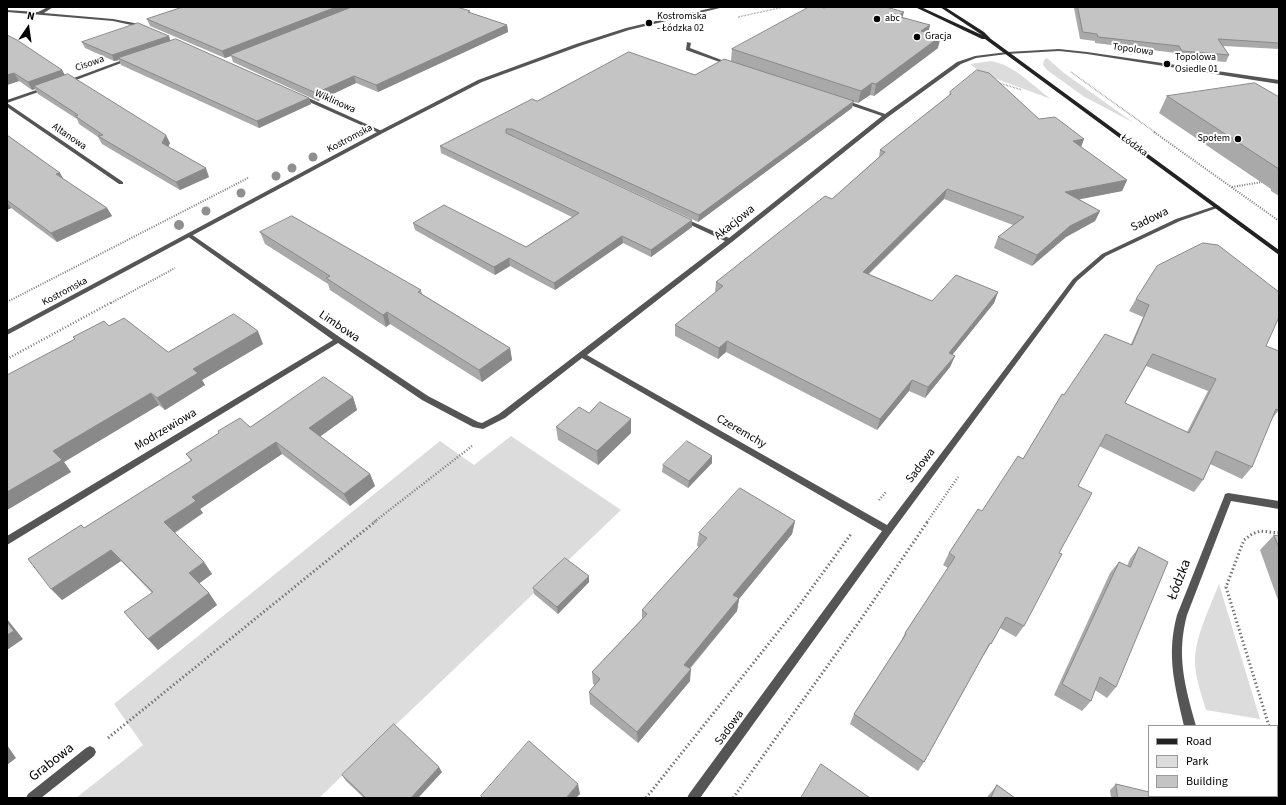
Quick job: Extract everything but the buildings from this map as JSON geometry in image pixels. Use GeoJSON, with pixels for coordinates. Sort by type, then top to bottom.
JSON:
{"type":"FeatureCollection","features":[{"type":"Feature","properties":{"kind":"main road","name":"Łódzka"},"geometry":{"type":"LineString","coordinates":[[917,7],[989,40]]}},
{"type":"Feature","properties":{"kind":"main road","name":"Łódzka"},"geometry":{"type":"LineString","coordinates":[[942,7],[982,33],[989,40],[1279,253]]}},
{"type":"Feature","properties":{"kind":"street"},"geometry":{"type":"LineString","coordinates":[[37,14],[51,7]]}},
{"type":"Feature","properties":{"kind":"street","name":"Kostromska"},"geometry":{"type":"LineString","coordinates":[[7,333],[381,132],[480,81],[578,45],[649,23],[722,7]]}},
{"type":"Feature","properties":{"kind":"street"},"geometry":{"type":"LineString","coordinates":[[7,13],[15,12],[113,20],[150,29]]}},
{"type":"Feature","properties":{"kind":"street"},"geometry":{"type":"LineString","coordinates":[[689,43],[688,49],[732,64]]}},
{"type":"Feature","properties":{"kind":"street","name":"Topolowa"},"geometry":{"type":"LineString","coordinates":[[1007,53],[1052,50],[1072,51],[1279,82]]}},
{"type":"Feature","properties":{"kind":"street","name":"Akacjowa"},"geometry":{"type":"LineString","coordinates":[[483,426],[502,416],[582,355],[730,241],[886,116],[959,63],[975,57],[1007,53]]}},
{"type":"Feature","properties":{"kind":"street","name":"Cisowa"},"geometry":{"type":"LineString","coordinates":[[59,84],[133,58]]}},
{"type":"Feature","properties":{"kind":"street"},"geometry":{"type":"LineString","coordinates":[[7,102],[52,87]]}},
{"type":"Feature","properties":{"kind":"street","name":"Wiklinowa"},"geometry":{"type":"LineString","coordinates":[[294,94],[381,132]]}},
{"type":"Feature","properties":{"kind":"street"},"geometry":{"type":"LineString","coordinates":[[835,99],[886,116]]}},
{"type":"Feature","properties":{"kind":"street","name":"Altanowa"},"geometry":{"type":"LineString","coordinates":[[7,106],[121,183]]}},
{"type":"Feature","properties":{"kind":"street","name":"Sadowa"},"geometry":{"type":"LineString","coordinates":[[693,798],[888,530],[1075,280],[1104,255],[1178,220],[1217,207]]}},
{"type":"Feature","properties":{"kind":"street"},"geometry":{"type":"LineString","coordinates":[[673,215],[730,241]]}},
{"type":"Feature","properties":{"kind":"street","name":"Limbowa"},"geometry":{"type":"LineString","coordinates":[[189,235],[338,340],[425,398],[476,426],[483,426]]}},
{"type":"Feature","properties":{"kind":"street","name":"Modrzewiowa"},"geometry":{"type":"LineString","coordinates":[[7,541],[338,340]]}},
{"type":"Feature","properties":{"kind":"street","name":"Czeremchy"},"geometry":{"type":"LineString","coordinates":[[582,355],[888,530]]}},
{"type":"Feature","properties":{"kind":"street","name":"Łódzka"},"geometry":{"type":"LineString","coordinates":[[1190,725],[1176,660],[1177,634],[1182,615],[1228,497],[1279,505]]}},
{"type":"Feature","properties":{"kind":"street","name":"Grabowa"},"geometry":{"type":"LineString","coordinates":[[32,798],[90,752]]}},
{"type":"Feature","properties":{"kind":"path"},"geometry":{"type":"LineString","coordinates":[[737,17],[784,7]]}},
{"type":"Feature","properties":{"kind":"path"},"geometry":{"type":"LineString","coordinates":[[1231,187],[1265,181]]}},
{"type":"Feature","properties":{"kind":"path"},"geometry":{"type":"LineString","coordinates":[[7,359],[209,250]]}},
{"type":"Feature","properties":{"kind":"path"},"geometry":{"type":"LineString","coordinates":[[90,752],[356,536],[482,437],[483,426]]}},
{"type":"Feature","properties":{"kind":"path"},"geometry":{"type":"LineString","coordinates":[[733,798],[861,619],[962,470]]}},
{"type":"Feature","properties":{"kind":"path"},"geometry":{"type":"LineString","coordinates":[[1269,725],[1226,587],[1244,540],[1249,534],[1258,531],[1279,533]]}},
{"type":"Feature","properties":{"kind":"green space"},"geometry":{"type":"Polygon","coordinates":[[[1047,58],[1064,73],[1134,123],[1083,96],[1047,70],[1043,65],[1044,60],[1047,58]]]}},
{"type":"Feature","properties":{"kind":"green space"},"geometry":{"type":"Polygon","coordinates":[[[991,61],[999,63],[1015,71],[1051,99],[983,74],[970,64],[991,61]]]}},
{"type":"Feature","properties":{"kind":"green space"},"geometry":{"type":"Polygon","coordinates":[[[511,436],[621,510],[319,798],[76,798],[143,745],[114,704],[440,441],[474,465],[511,436]]]}},
{"type":"Feature","properties":{"kind":"green space"},"geometry":{"type":"Polygon","coordinates":[[[1219,584],[1260,719],[1206,710],[1199,688],[1195,654],[1203,623],[1219,584]]]}},
{"type":"Feature","properties":{"kind":"place","name":"abc"},"geometry":{"type":"Point","coordinates":[877,19]}},
{"type":"Feature","properties":{"kind":"place","name":"Kostromska - Łódzka 02"},"geometry":{"type":"Point","coordinates":[649,23]}},
{"type":"Feature","properties":{"kind":"place","name":"Gracja"},"geometry":{"type":"Point","coordinates":[917,37]}},
{"type":"Feature","properties":{"kind":"place","name":"Topolowa Osiedle 01"},"geometry":{"type":"Point","coordinates":[1167,64]}},
{"type":"Feature","properties":{"kind":"place","name":"Społem"},"geometry":{"type":"Point","coordinates":[1238,139]}}]}
